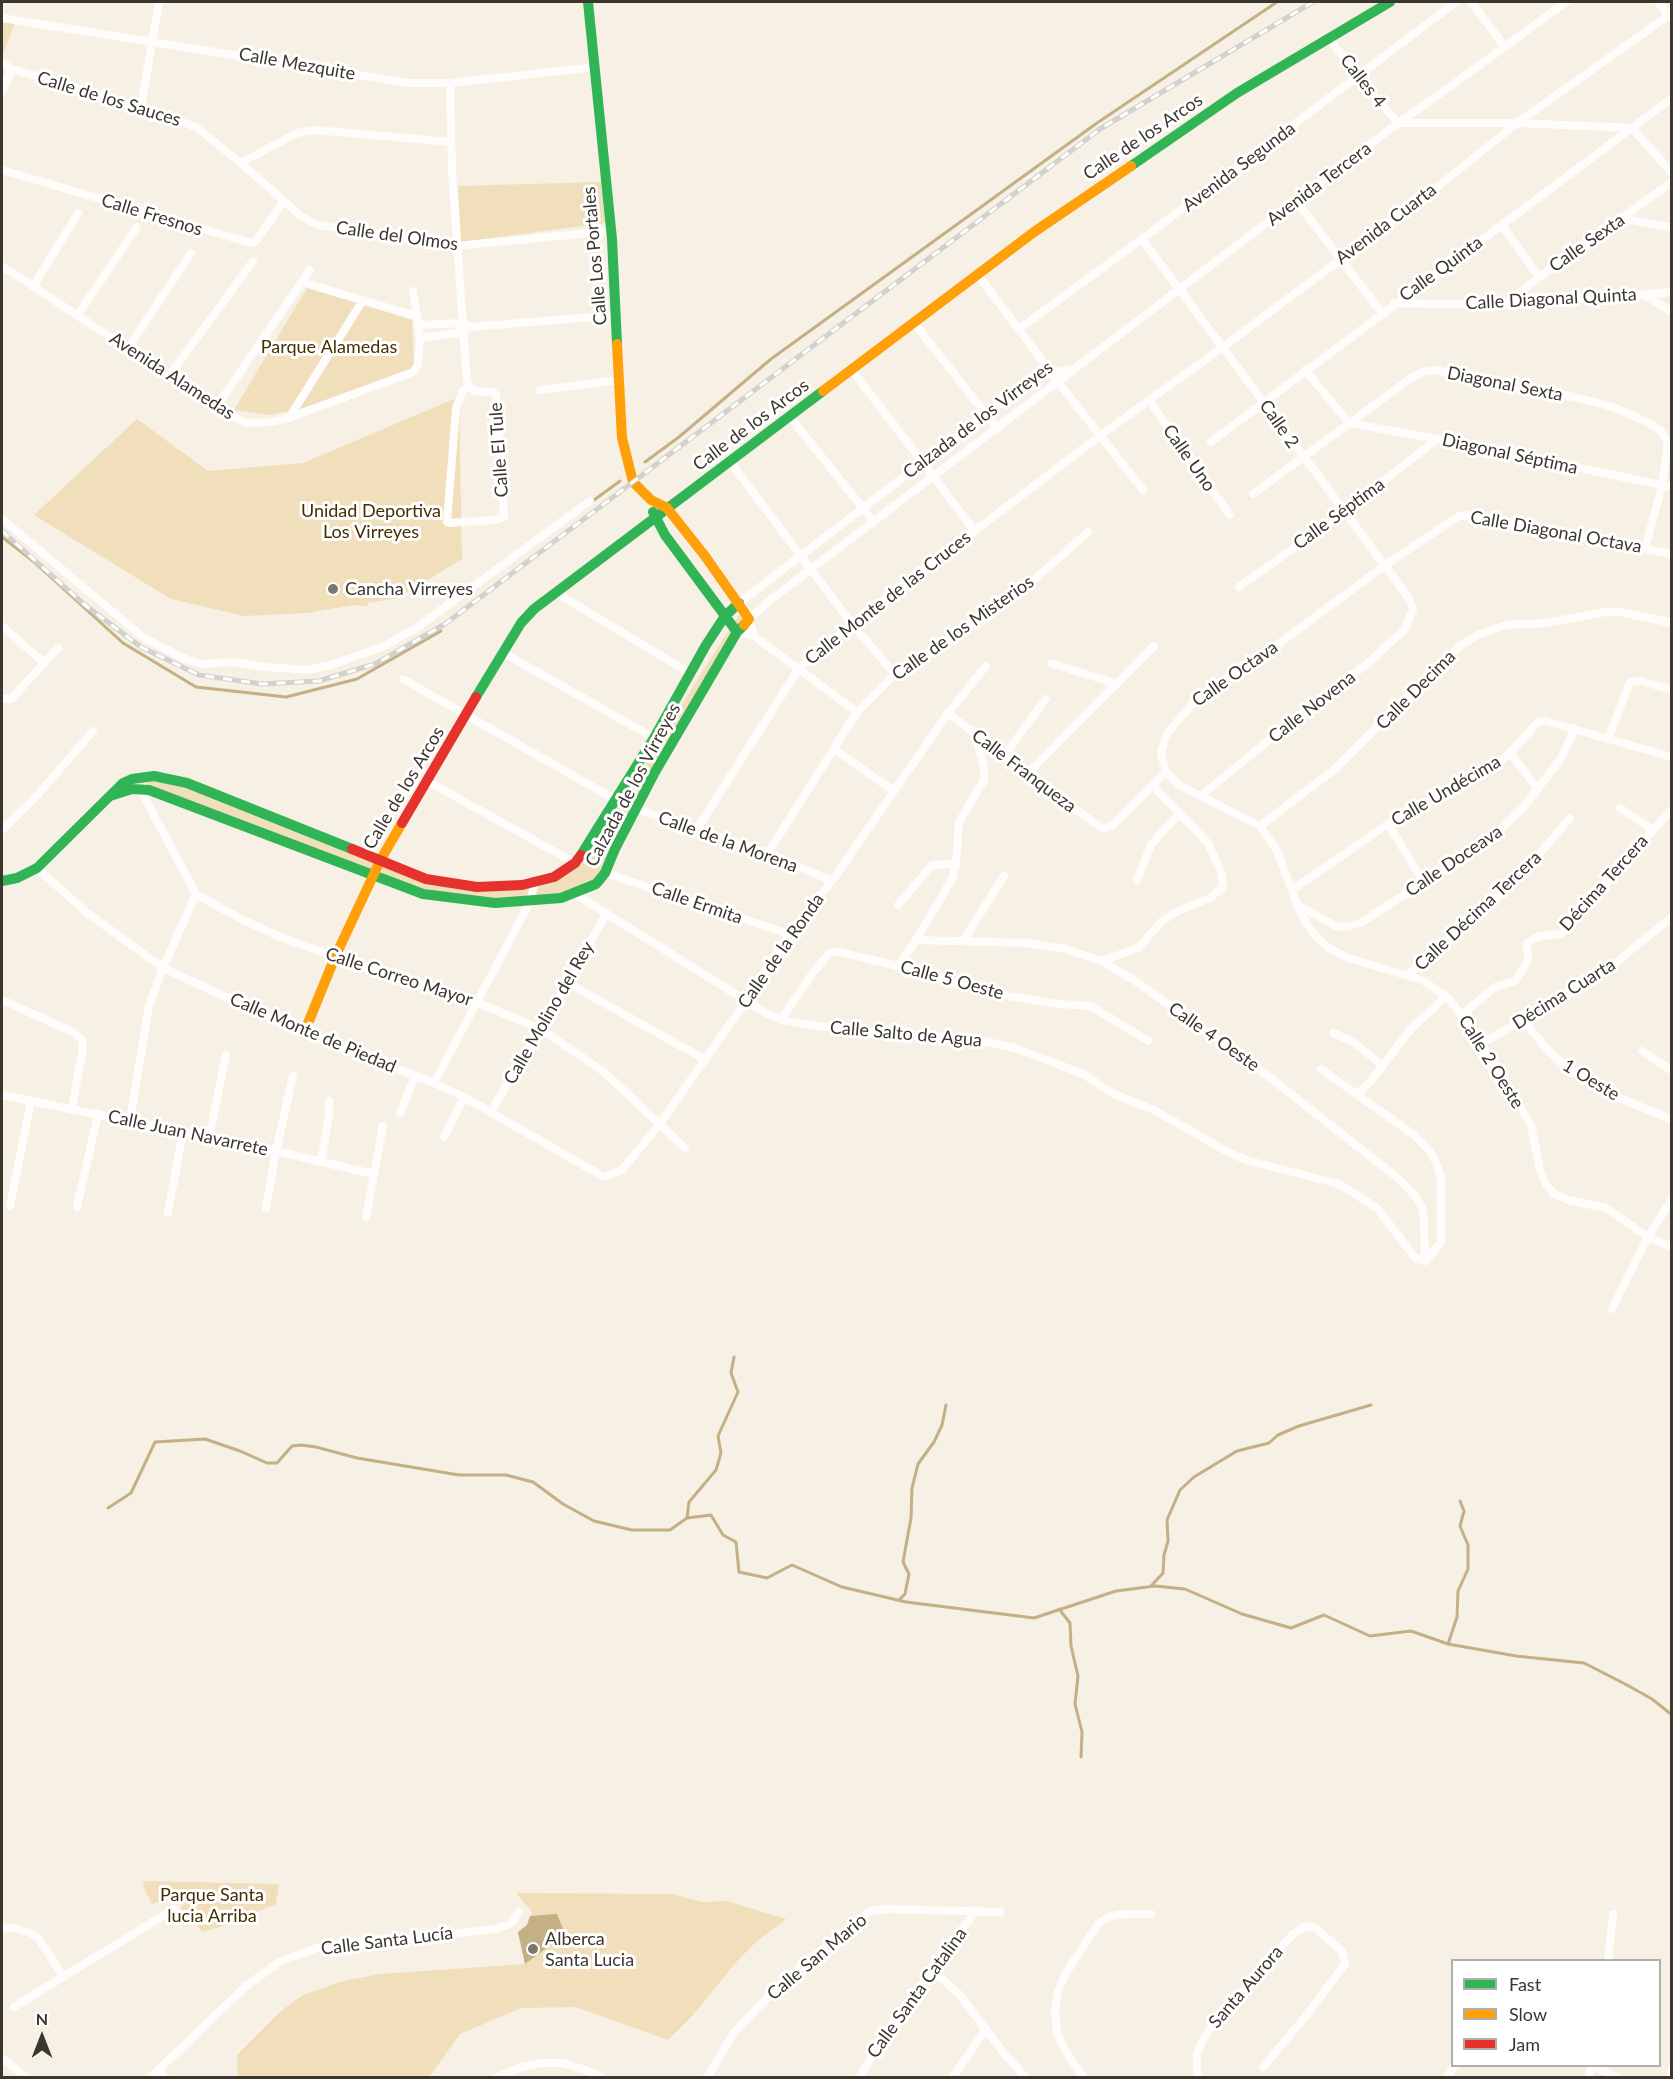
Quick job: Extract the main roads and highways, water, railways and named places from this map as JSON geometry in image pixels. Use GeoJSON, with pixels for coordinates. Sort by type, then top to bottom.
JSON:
{"type":"FeatureCollection","features":[{"type":"Feature","properties":{"kind":"waterway"},"geometry":{"type":"LineString","coordinates":[[645,462],[679,437],[771,359],[1097,123],[1277,2]]}},
{"type":"Feature","properties":{"kind":"waterway"},"geometry":{"type":"LineString","coordinates":[[590,503],[620,481]]}},
{"type":"Feature","properties":{"kind":"waterway"},"geometry":{"type":"LineString","coordinates":[[2,537],[33,561],[123,643],[196,687],[286,697],[357,679],[441,631]]}},
{"type":"Feature","properties":{"kind":"waterway"},"geometry":{"type":"LineString","coordinates":[[687,1518],[689,1502],[716,1470],[721,1453],[718,1436],[738,1392],[731,1373],[734,1357]]}},
{"type":"Feature","properties":{"kind":"waterway"},"geometry":{"type":"LineString","coordinates":[[899,1600],[905,1594],[909,1574],[903,1562],[911,1518],[912,1488],[918,1464],[934,1442],[942,1425],[946,1405]]}},
{"type":"Feature","properties":{"kind":"waterway"},"geometry":{"type":"LineString","coordinates":[[1151,1586],[1163,1573],[1168,1541],[1167,1520],[1180,1490],[1194,1477],[1237,1451],[1269,1443],[1278,1435],[1299,1426],[1371,1405]]}},
{"type":"Feature","properties":{"kind":"waterway"},"geometry":{"type":"LineString","coordinates":[[108,1508],[131,1493],[155,1442],[205,1439],[267,1463],[277,1463],[292,1446],[301,1445],[357,1458],[459,1475],[506,1475],[533,1482],[563,1504],[594,1521],[632,1530],[670,1530],[687,1518],[711,1515],[723,1535],[736,1542],[739,1572],[767,1578],[792,1565],[842,1587],[906,1602],[1034,1618],[1116,1591],[1155,1586],[1185,1589],[1242,1614],[1291,1628],[1324,1615],[1370,1636],[1411,1631],[1448,1644],[1516,1656],[1584,1663],[1652,1699],[1672,1715]]}},
{"type":"Feature","properties":{"kind":"waterway"},"geometry":{"type":"LineString","coordinates":[[1448,1644],[1457,1617],[1458,1591],[1468,1569],[1468,1545],[1460,1526],[1464,1511],[1460,1501]]}},
{"type":"Feature","properties":{"kind":"waterway"},"geometry":{"type":"LineString","coordinates":[[1059,1609],[1070,1623],[1071,1646],[1078,1676],[1075,1704],[1082,1732],[1081,1757]]}},
{"type":"Feature","properties":{"kind":"railway"},"geometry":{"type":"LineString","coordinates":[[2,531],[85,605],[141,647],[199,675],[262,684],[319,681],[375,664],[445,624],[1100,129],[1313,2]]}},
{"type":"Feature","properties":{"kind":"place","name":"Cancha Virreyes"},"geometry":{"type":"Point","coordinates":[333,589]}},
{"type":"Feature","properties":{"kind":"place","name":"Alberca Santa Lucia"},"geometry":{"type":"Point","coordinates":[533,1949]}},
{"type":"Feature","properties":{"kind":"park label","name":"Parque Alamedas"},"geometry":{"type":"Point","coordinates":[329,347]}},
{"type":"Feature","properties":{"kind":"park label","name":"Unidad Deportiva Los Virreyes"},"geometry":{"type":"Point","coordinates":[371,521]}},
{"type":"Feature","properties":{"kind":"park label","name":"Parque Santa lucia Arriba"},"geometry":{"type":"Point","coordinates":[212,1905]}}]}
